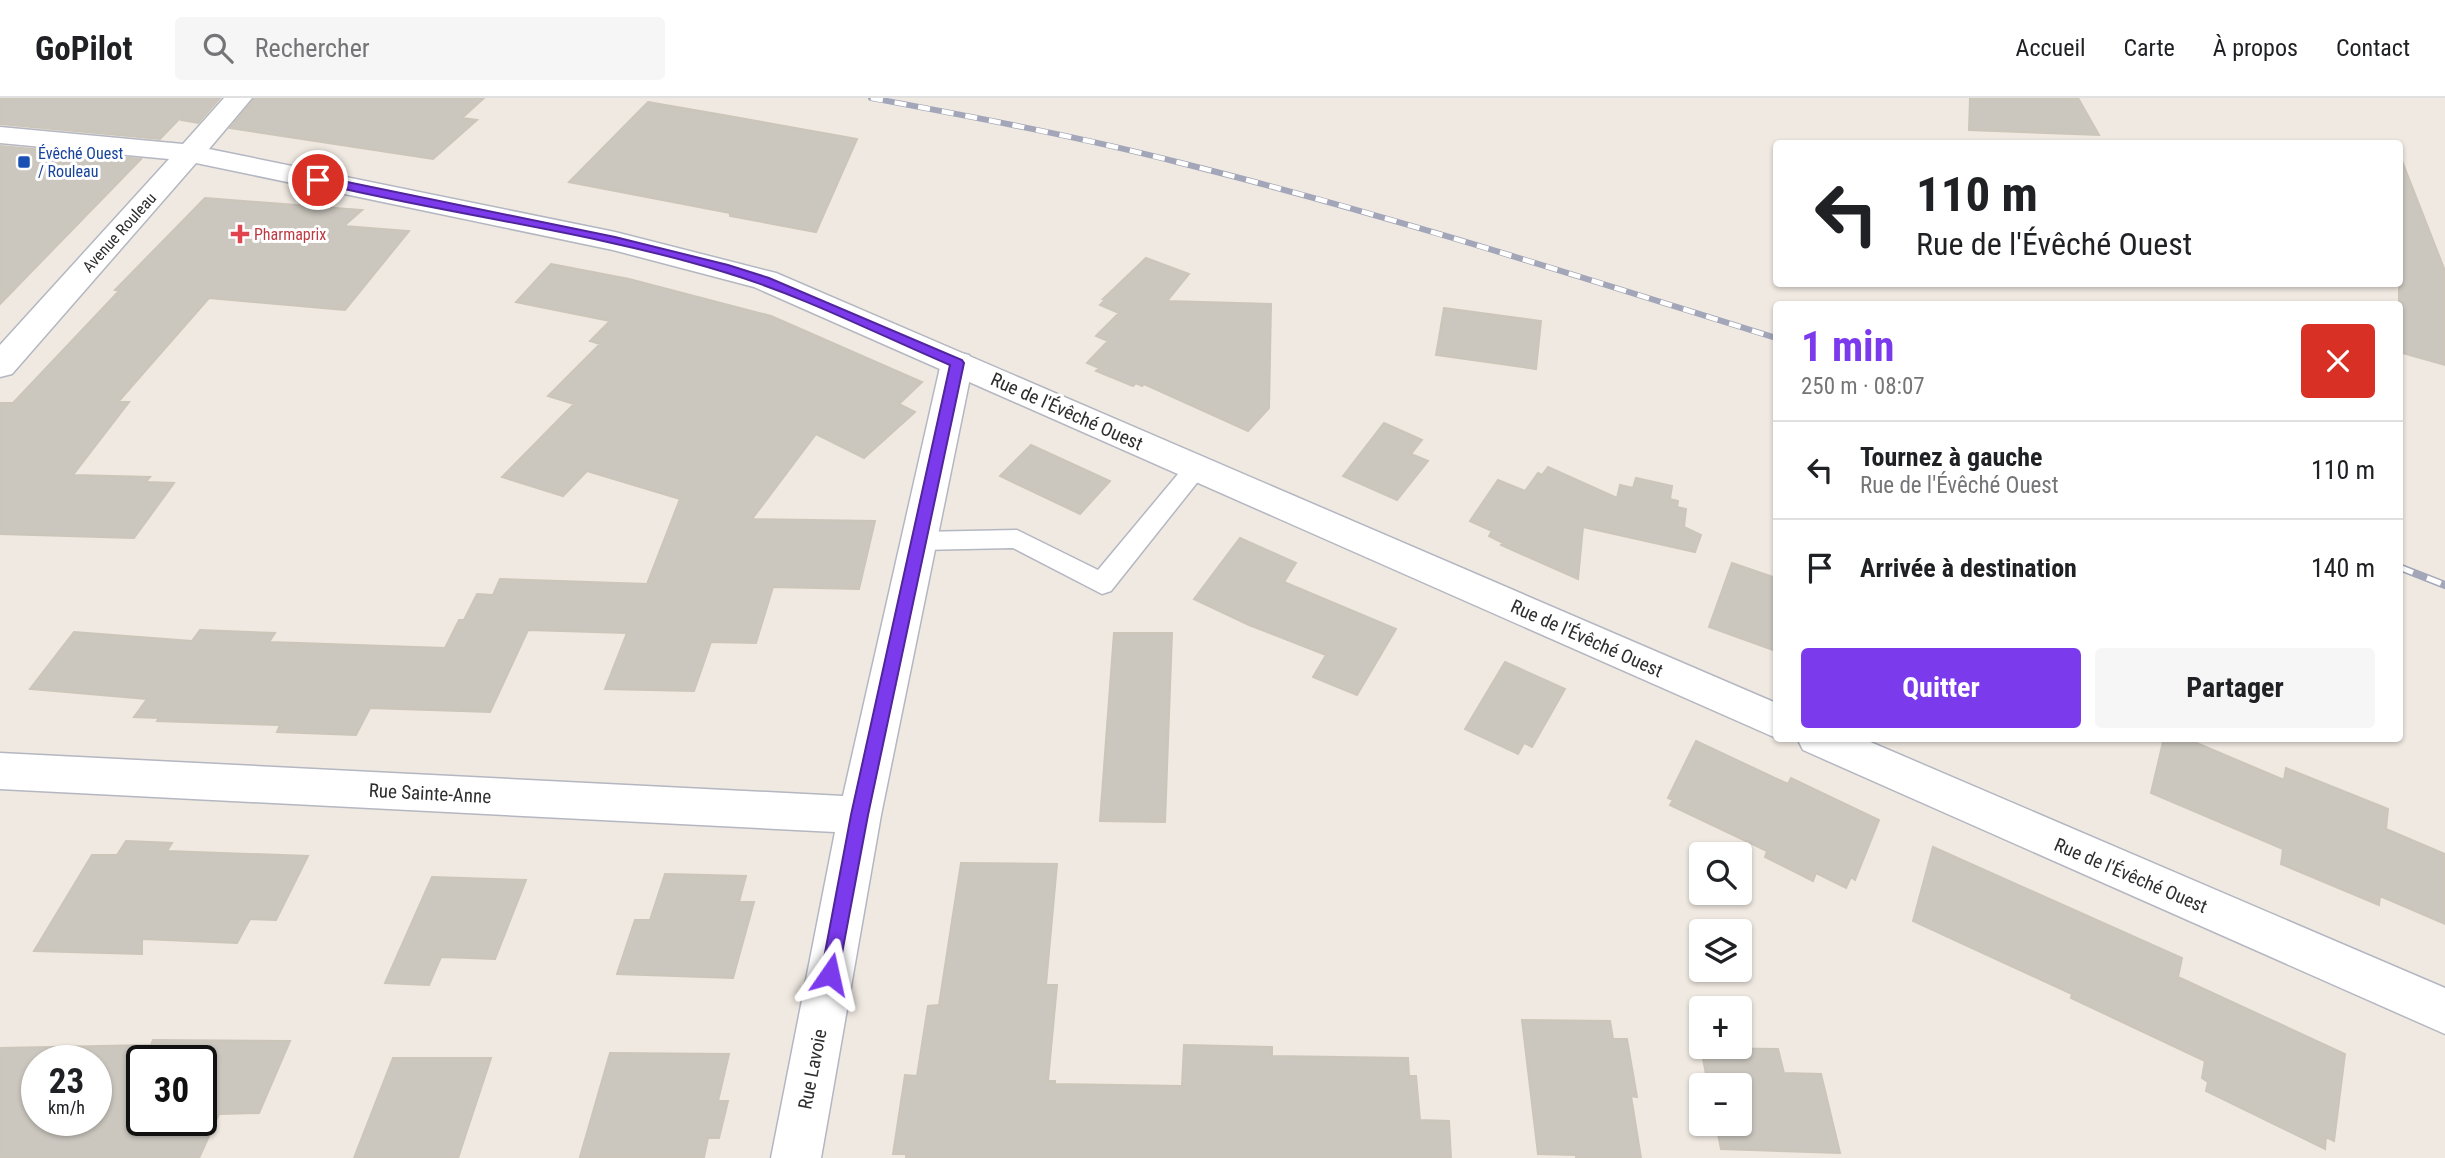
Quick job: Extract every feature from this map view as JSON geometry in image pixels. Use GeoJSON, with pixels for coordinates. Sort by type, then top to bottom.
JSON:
{"type":"FeatureCollection","features":[{"type":"Feature","properties":{"kind":"street","name":"Avenue Rouleau"},"geometry":{"type":"LineString","coordinates":[[0,366],[239,98]]}},
{"type":"Feature","properties":{"kind":"street","name":"Rue de l'Évêché Ouest"},"geometry":{"type":"LineString","coordinates":[[0,135],[189,153],[615,241],[765,280],[1773,720]]}},
{"type":"Feature","properties":{"kind":"street","name":"Rue Lavoie"},"geometry":{"type":"LineString","coordinates":[[796,1158],[860,815],[957,363]]}},
{"type":"Feature","properties":{"kind":"street","name":"Rue de l'Évêché Ouest"},"geometry":{"type":"LineString","coordinates":[[1826,742],[2445,1011]]}},
{"type":"Feature","properties":{"kind":"street","name":"Rue Sainte-Anne"},"geometry":{"type":"LineString","coordinates":[[0,771],[860,815]]}},
{"type":"Feature","properties":{"kind":"lane"},"geometry":{"type":"LineString","coordinates":[[919,541],[1017,539],[1102,584],[1196,468]]}},
{"type":"Feature","properties":{"kind":"building"},"geometry":{"type":"Polygon","coordinates":[[[0,98],[220,98],[198,123],[181,120],[182,116],[160,139],[0,124],[0,98]]]}},
{"type":"Feature","properties":{"kind":"building"},"geometry":{"type":"Polygon","coordinates":[[[255,98],[484,98],[462,118],[477,120],[433,159],[230,128],[255,98]]]}},
{"type":"Feature","properties":{"kind":"building"},"geometry":{"type":"Polygon","coordinates":[[[1970,98],[2078,98],[2099,135],[1969,130],[1970,98]]]}},
{"type":"Feature","properties":{"kind":"building"},"geometry":{"type":"Polygon","coordinates":[[[648,102],[857,139],[816,232],[569,182],[648,102]]]}},
{"type":"Feature","properties":{"kind":"building"},"geometry":{"type":"Polygon","coordinates":[[[0,146],[141,159],[0,304],[0,146]]]}},
{"type":"Feature","properties":{"kind":"building"},"geometry":{"type":"Polygon","coordinates":[[[2403,164],[2445,271],[2445,365],[2403,353],[2403,301],[2399,301],[2399,287],[2403,287],[2403,164]]]}},
{"type":"Feature","properties":{"kind":"building"},"geometry":{"type":"Polygon","coordinates":[[[205,198],[362,210],[344,226],[409,231],[345,310],[209,298],[118,402],[129,402],[73,475],[150,477],[146,482],[174,483],[134,538],[0,534],[0,403],[13,403],[119,291],[115,290],[205,198]]]}},
{"type":"Feature","properties":{"kind":"building"},"geometry":{"type":"Polygon","coordinates":[[[1146,258],[1189,274],[1167,301],[1271,304],[1269,408],[1248,431],[1144,384],[1142,386],[1136,383],[1133,386],[1096,371],[1099,368],[1087,363],[1108,341],[1096,336],[1119,313],[1100,305],[1106,299],[1103,299],[1146,258]]]}},
{"type":"Feature","properties":{"kind":"building"},"geometry":{"type":"Polygon","coordinates":[[[551,264],[629,279],[771,316],[922,382],[899,404],[915,412],[864,458],[816,434],[752,519],[875,521],[859,589],[773,587],[756,643],[711,642],[694,691],[605,689],[627,633],[528,630],[490,712],[370,708],[356,735],[277,732],[280,725],[157,721],[159,718],[134,717],[147,699],[30,689],[74,632],[192,641],[200,630],[275,633],[269,642],[445,648],[459,620],[464,620],[477,594],[493,595],[500,579],[647,584],[680,499],[587,471],[563,496],[502,477],[574,404],[548,396],[600,344],[590,341],[610,321],[516,302],[551,264]]]}},
{"type":"Feature","properties":{"kind":"building"},"geometry":{"type":"Polygon","coordinates":[[[1444,308],[1541,321],[1536,369],[1436,355],[1444,308]]]}},
{"type":"Feature","properties":{"kind":"building"},"geometry":{"type":"Polygon","coordinates":[[[1384,423],[1422,440],[1411,454],[1428,461],[1397,500],[1343,476],[1384,423]]]}},
{"type":"Feature","properties":{"kind":"building"},"geometry":{"type":"Polygon","coordinates":[[[1031,445],[1110,481],[1080,514],[1000,476],[1031,445]]]}},
{"type":"Feature","properties":{"kind":"building"},"geometry":{"type":"Polygon","coordinates":[[[1548,467],[1617,498],[1620,485],[1633,488],[1636,478],[1672,486],[1670,499],[1678,501],[1677,507],[1686,509],[1684,527],[1701,535],[1695,552],[1583,527],[1578,579],[1501,545],[1503,543],[1489,536],[1492,531],[1470,521],[1498,480],[1525,491],[1538,473],[1542,475],[1548,467]]]}},
{"type":"Feature","properties":{"kind":"building"},"geometry":{"type":"Polygon","coordinates":[[[1240,538],[1296,563],[1284,582],[1396,629],[1357,695],[1313,677],[1326,655],[1249,625],[1194,599],[1240,538]]]}},
{"type":"Feature","properties":{"kind":"building"},"geometry":{"type":"Polygon","coordinates":[[[1732,563],[1773,577],[1773,650],[1709,627],[1732,563]]]}},
{"type":"Feature","properties":{"kind":"building"},"geometry":{"type":"Polygon","coordinates":[[[1114,633],[1172,633],[1165,822],[1100,821],[1114,633]]]}},
{"type":"Feature","properties":{"kind":"building"},"geometry":{"type":"Polygon","coordinates":[[[1505,662],[1565,689],[1532,747],[1524,743],[1518,754],[1465,729],[1505,662]]]}},
{"type":"Feature","properties":{"kind":"building"},"geometry":{"type":"Polygon","coordinates":[[[1696,741],[1788,784],[1791,778],[1879,820],[1855,880],[1851,877],[1846,888],[1816,873],[1813,881],[1765,857],[1767,851],[1670,805],[1673,800],[1668,798],[1696,741]]]}},
{"type":"Feature","properties":{"kind":"building"},"geometry":{"type":"Polygon","coordinates":[[[2163,742],[2194,742],[2284,780],[2286,768],[2388,809],[2386,829],[2445,854],[2445,924],[2380,896],[2379,905],[2281,864],[2283,849],[2151,793],[2163,742]]]}},
{"type":"Feature","properties":{"kind":"building"},"geometry":{"type":"Polygon","coordinates":[[[126,841],[172,843],[167,851],[308,856],[276,920],[250,919],[237,943],[142,939],[142,954],[34,951],[92,855],[117,855],[126,841]]]}},
{"type":"Feature","properties":{"kind":"building"},"geometry":{"type":"Polygon","coordinates":[[[1933,847],[2182,958],[2178,977],[2345,1054],[2334,1141],[2326,1137],[2325,1149],[2206,1091],[2208,1082],[2202,1078],[2205,1061],[2071,998],[2072,994],[1913,921],[1933,847]]]}},
{"type":"Feature","properties":{"kind":"building"},"geometry":{"type":"Polygon","coordinates":[[[961,863],[1057,864],[1046,985],[1057,985],[1048,1081],[1055,1081],[1055,1084],[1182,1086],[1184,1045],[1272,1047],[1272,1056],[1408,1058],[1409,1076],[1416,1076],[1420,1120],[1449,1121],[1451,1158],[906,1158],[906,1154],[893,1154],[905,1075],[917,1076],[928,1006],[939,1005],[961,863]]]}},
{"type":"Feature","properties":{"kind":"building"},"geometry":{"type":"Polygon","coordinates":[[[665,874],[746,876],[739,902],[754,902],[733,978],[617,974],[635,920],[650,920],[665,874]]]}},
{"type":"Feature","properties":{"kind":"building"},"geometry":{"type":"Polygon","coordinates":[[[432,877],[526,880],[495,959],[441,957],[429,985],[385,983],[432,877]]]}},
{"type":"Feature","properties":{"kind":"building"},"geometry":{"type":"Polygon","coordinates":[[[1522,1020],[1610,1021],[1613,1039],[1627,1039],[1637,1097],[1631,1096],[1641,1158],[1576,1158],[1576,1155],[1538,1154],[1522,1020]]]}},
{"type":"Feature","properties":{"kind":"building"},"geometry":{"type":"Polygon","coordinates":[[[153,1040],[290,1041],[259,1113],[219,1114],[217,1118],[217,1045],[151,1045],[153,1040]]]}},
{"type":"Feature","properties":{"kind":"building"},"geometry":{"type":"Polygon","coordinates":[[[126,1045],[126,1136],[209,1136],[199,1158],[0,1158],[0,1048],[21,1048],[21,1136],[112,1136],[112,1046],[126,1045]]]}},
{"type":"Feature","properties":{"kind":"building"},"geometry":{"type":"Polygon","coordinates":[[[1752,1049],[1778,1049],[1784,1073],[1821,1074],[1840,1153],[1721,1149],[1718,1136],[1752,1136],[1752,1073],[1706,1073],[1703,1059],[1752,1059],[1752,1049]]]}},
{"type":"Feature","properties":{"kind":"building"},"geometry":{"type":"Polygon","coordinates":[[[610,1053],[729,1054],[718,1101],[728,1101],[719,1138],[708,1138],[704,1157],[580,1157],[610,1053]]]}},
{"type":"Feature","properties":{"kind":"building"},"geometry":{"type":"Polygon","coordinates":[[[393,1058],[491,1058],[458,1158],[354,1158],[393,1058]]]}},
{"type":"Feature","properties":{"kind":"railway"},"geometry":{"type":"LineString","coordinates":[[871,98],[1063,135],[1253,181],[1478,246],[1773,337]]}},
{"type":"Feature","properties":{"kind":"railway"},"geometry":{"type":"LineString","coordinates":[[2403,569],[2445,585]]}},
{"type":"Feature","properties":{"kind":"place","name":"Évêché Ouest / Rouleau"},"geometry":{"type":"Point","coordinates":[24,162]}},
{"type":"Feature","properties":{"kind":"place","name":"Pharmaprix"},"geometry":{"type":"Point","coordinates":[240,234]}},
{"type":"Feature","properties":{"kind":"route"},"geometry":{"type":"LineString","coordinates":[[318,180],[615,241],[724,268],[765,280],[957,363],[860,815],[830,974]]}}]}
